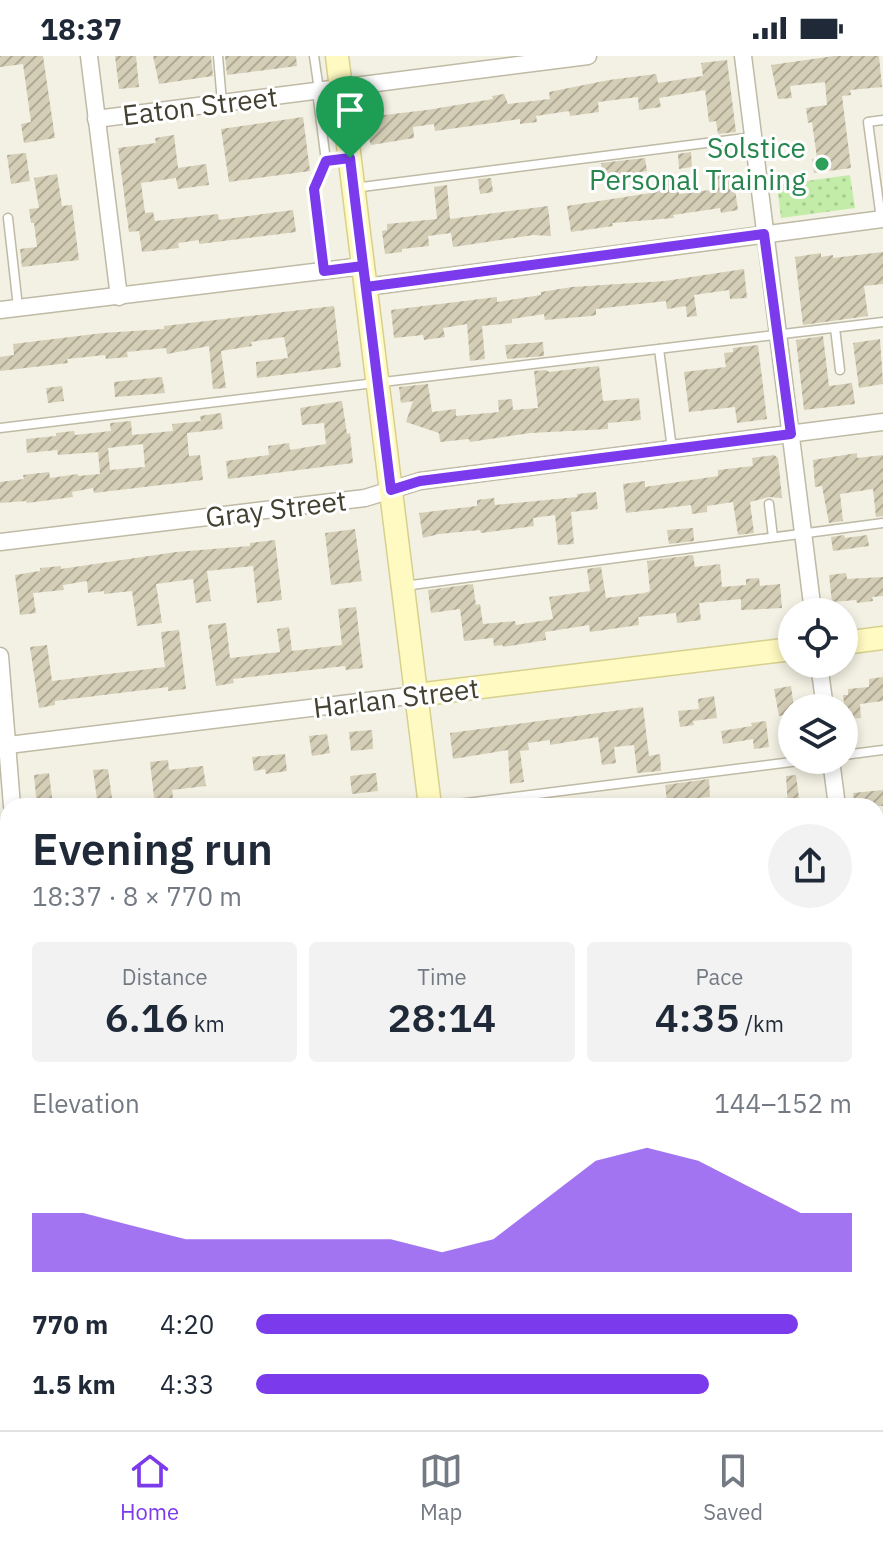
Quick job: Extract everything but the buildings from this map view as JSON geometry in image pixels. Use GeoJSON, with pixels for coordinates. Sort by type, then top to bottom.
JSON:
{"type":"FeatureCollection","features":[{"type":"Feature","properties":{"kind":"street"},"geometry":{"type":"LineString","coordinates":[[89,56],[119,297]]}},
{"type":"Feature","properties":{"kind":"street"},"geometry":{"type":"LineString","coordinates":[[337,56],[326,89],[350,158],[429,798]]}},
{"type":"Feature","properties":{"kind":"street","name":"Eaton Street"},"geometry":{"type":"LineString","coordinates":[[96,119],[588,56]]}},
{"type":"Feature","properties":{"kind":"street"},"geometry":{"type":"LineString","coordinates":[[743,56],[811,598]]}},
{"type":"Feature","properties":{"kind":"street"},"geometry":{"type":"LineString","coordinates":[[0,310],[324,271],[364,276],[882,220]]}},
{"type":"Feature","properties":{"kind":"street","name":"Gray Street"},"geometry":{"type":"LineString","coordinates":[[0,542],[365,498],[420,481],[883,422]]}},
{"type":"Feature","properties":{"kind":"street"},"geometry":{"type":"LineString","coordinates":[[858,641],[883,638]]}},
{"type":"Feature","properties":{"kind":"street","name":"Harlan Street"},"geometry":{"type":"LineString","coordinates":[[4,746],[778,651]]}},
{"type":"Feature","properties":{"kind":"street"},"geometry":{"type":"LineString","coordinates":[[0,656],[4,746],[11,798]]}},
{"type":"Feature","properties":{"kind":"street"},"geometry":{"type":"LineString","coordinates":[[833,774],[836,798]]}},
{"type":"Feature","properties":{"kind":"lane"},"geometry":{"type":"LineString","coordinates":[[218,56],[222,103]]}},
{"type":"Feature","properties":{"kind":"lane"},"geometry":{"type":"LineString","coordinates":[[314,56],[326,89],[326,161],[314,189],[324,271]]}},
{"type":"Feature","properties":{"kind":"lane"},"geometry":{"type":"LineString","coordinates":[[882,220],[868,122],[883,120]]}},
{"type":"Feature","properties":{"kind":"lane"},"geometry":{"type":"LineString","coordinates":[[353,188],[753,137]]}},
{"type":"Feature","properties":{"kind":"lane"},"geometry":{"type":"LineString","coordinates":[[326,161],[350,158]]}},
{"type":"Feature","properties":{"kind":"lane"},"geometry":{"type":"LineString","coordinates":[[8,218],[18,308]]}},
{"type":"Feature","properties":{"kind":"lane"},"geometry":{"type":"LineString","coordinates":[[0,428],[883,322]]}},
{"type":"Feature","properties":{"kind":"lane"},"geometry":{"type":"LineString","coordinates":[[835,328],[840,370]]}},
{"type":"Feature","properties":{"kind":"lane"},"geometry":{"type":"LineString","coordinates":[[659,349],[672,449]]}},
{"type":"Feature","properties":{"kind":"lane"},"geometry":{"type":"LineString","coordinates":[[769,504],[773,537]]}},
{"type":"Feature","properties":{"kind":"lane"},"geometry":{"type":"LineString","coordinates":[[403,586],[883,523]]}},
{"type":"Feature","properties":{"kind":"lane"},"geometry":{"type":"LineString","coordinates":[[858,753],[883,750]]}},
{"type":"Feature","properties":{"kind":"lane"},"geometry":{"type":"LineString","coordinates":[[505,798],[778,764]]}},
{"type":"Feature","properties":{"kind":"green space"},"geometry":{"type":"Polygon","coordinates":[[[850,175],[855,208],[781,218],[777,185],[850,175]]]}},
{"type":"Feature","properties":{"kind":"place","name":"Solstice Personal Training"},"geometry":{"type":"Point","coordinates":[822,164]}},
{"type":"Feature","properties":{"kind":"route"},"geometry":{"type":"LineString","coordinates":[[350,158],[326,161],[314,189],[324,271],[363,266],[366,287],[764,234],[791,434],[420,481],[391,490],[378,382],[366,287],[353,188],[350,158]]}}]}
